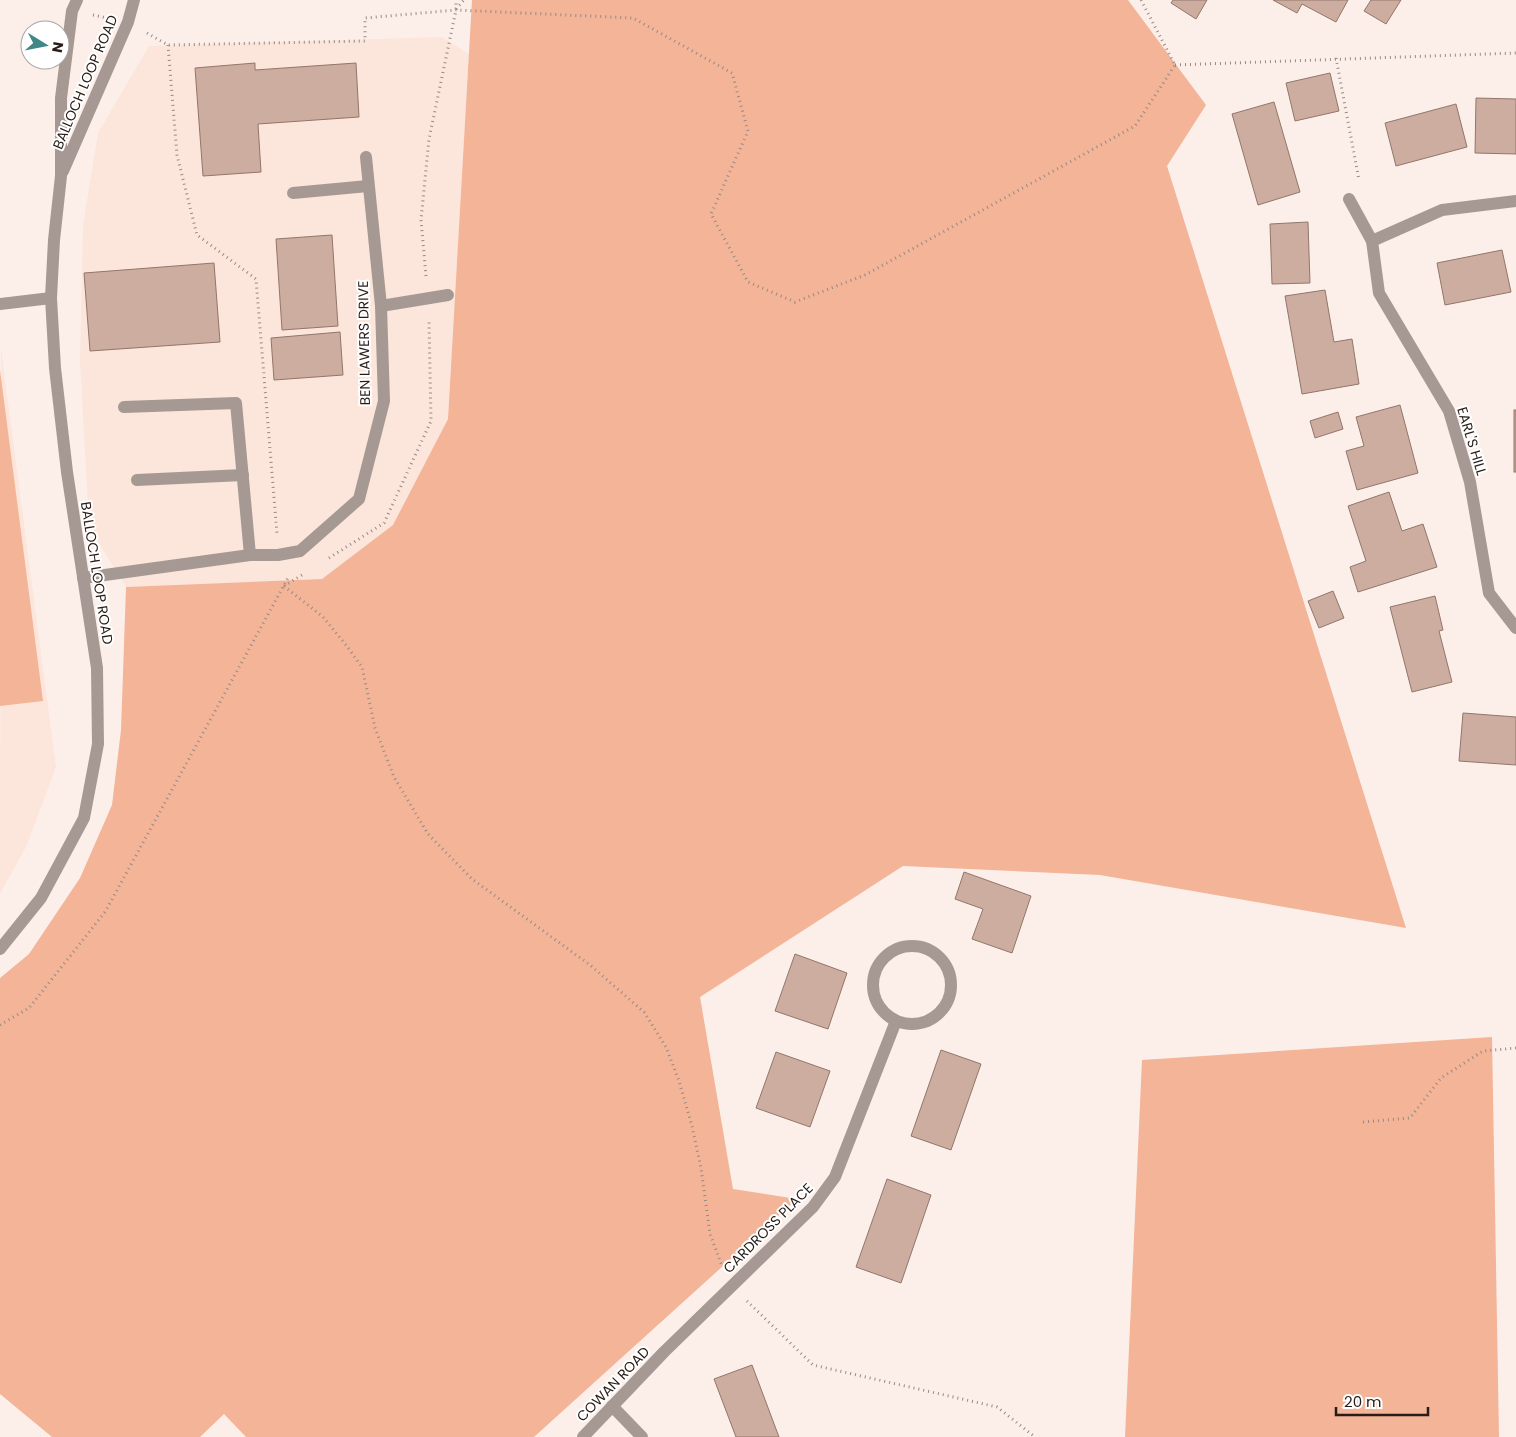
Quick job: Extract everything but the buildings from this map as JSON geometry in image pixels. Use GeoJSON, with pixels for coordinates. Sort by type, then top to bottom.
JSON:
{"type":"FeatureCollection","features":[{"type":"Feature","properties":{"kind":"street","name":"BALLOCH LOOP ROAD"},"geometry":{"type":"LineString","coordinates":[[0,949],[41,898],[84,818],[98,744],[97,668],[66,472],[56,378],[51,298],[54,240],[61,176],[61,98],[72,11],[77,0]]}},
{"type":"Feature","properties":{"kind":"street","name":"BALLOCH LOOP ROAD"},"geometry":{"type":"LineString","coordinates":[[61,176],[128,22],[134,0]]}},
{"type":"Feature","properties":{"kind":"street","name":"BEN LAWERS DRIVE"},"geometry":{"type":"LineString","coordinates":[[83,578],[250,555],[278,555],[300,551],[358,499],[384,401],[381,306],[366,157]]}},
{"type":"Feature","properties":{"kind":"street"},"geometry":{"type":"LineString","coordinates":[[294,193],[368,186]]}},
{"type":"Feature","properties":{"kind":"street","name":"EARL'S HILL"},"geometry":{"type":"LineString","coordinates":[[1349,199],[1372,241],[1379,293],[1449,412],[1470,482],[1489,593],[1516,628]]}},
{"type":"Feature","properties":{"kind":"street"},"geometry":{"type":"LineString","coordinates":[[1372,241],[1442,210],[1516,200]]}},
{"type":"Feature","properties":{"kind":"street"},"geometry":{"type":"LineString","coordinates":[[381,306],[448,295]]}},
{"type":"Feature","properties":{"kind":"street"},"geometry":{"type":"LineString","coordinates":[[0,304],[51,298]]}},
{"type":"Feature","properties":{"kind":"street"},"geometry":{"type":"LineString","coordinates":[[124,407],[236,403],[250,555]]}},
{"type":"Feature","properties":{"kind":"street"},"geometry":{"type":"LineString","coordinates":[[137,480],[243,475]]}},
{"type":"Feature","properties":{"kind":"street"},"geometry":{"type":"LineString","coordinates":[[918,946],[936,953],[948,968],[952,986],[946,1005],[933,1019],[915,1024],[896,1022],[881,1010],[873,993],[874,974],[883,957],[899,947],[918,946]]}},
{"type":"Feature","properties":{"kind":"street","name":"CARDROSS PLACE"},"geometry":{"type":"LineString","coordinates":[[664,1352],[813,1207],[835,1178],[896,1022]]}},
{"type":"Feature","properties":{"kind":"street","name":"COWAN ROAD"},"geometry":{"type":"LineString","coordinates":[[583,1437],[664,1352]]}},
{"type":"Feature","properties":{"kind":"street"},"geometry":{"type":"LineString","coordinates":[[612,1406],[642,1437]]}},
{"type":"Feature","properties":{"kind":"path"},"geometry":{"type":"LineString","coordinates":[[428,299],[421,220],[429,139],[456,10],[456,0]]}},
{"type":"Feature","properties":{"kind":"path"},"geometry":{"type":"LineString","coordinates":[[456,10],[464,0]]}},
{"type":"Feature","properties":{"kind":"path"},"geometry":{"type":"LineString","coordinates":[[1141,0],[1175,65]]}},
{"type":"Feature","properties":{"kind":"path"},"geometry":{"type":"LineString","coordinates":[[278,555],[256,280],[198,235],[177,155],[168,45],[364,42],[365,18],[456,10],[633,18],[732,73],[748,131],[711,214],[748,282],[795,302],[865,275],[1135,126],[1175,65]]}},
{"type":"Feature","properties":{"kind":"path"},"geometry":{"type":"LineString","coordinates":[[1175,65],[1516,53]]}},
{"type":"Feature","properties":{"kind":"path"},"geometry":{"type":"LineString","coordinates":[[1336,58],[1359,180],[1349,199]]}},
{"type":"Feature","properties":{"kind":"path"},"geometry":{"type":"LineString","coordinates":[[0,1025],[29,1008],[105,912],[284,586],[322,617],[362,667],[375,728],[391,769],[428,834],[472,879],[590,965],[644,1012],[666,1047],[679,1081],[694,1134],[701,1168],[710,1234],[731,1286],[813,1365],[997,1407],[1035,1437]]}},
{"type":"Feature","properties":{"kind":"path"},"geometry":{"type":"LineString","coordinates":[[1363,1122],[1410,1118],[1440,1078],[1483,1051],[1516,1048]]}},
{"type":"Feature","properties":{"kind":"shaded area"},"geometry":{"type":"Polygon","coordinates":[[[472,0],[1128,0],[1206,105],[1167,166],[1406,928],[1100,875],[903,866],[700,997],[733,1189],[797,1199],[534,1437],[246,1437],[224,1414],[200,1437],[52,1437],[0,1394],[0,978],[29,954],[80,878],[112,805],[121,730],[126,587],[322,579],[393,525],[448,419],[472,0]]]}},
{"type":"Feature","properties":{"kind":"shaded area"},"geometry":{"type":"Polygon","coordinates":[[[442,37],[469,54],[448,419],[393,526],[322,579],[126,587],[89,527],[80,360],[83,225],[98,133],[149,46],[442,37]]]}},
{"type":"Feature","properties":{"kind":"shaded area"},"geometry":{"type":"Polygon","coordinates":[[[1,349],[56,767],[27,845],[0,894],[1,349]]]}},
{"type":"Feature","properties":{"kind":"shaded area"},"geometry":{"type":"Polygon","coordinates":[[[0,370],[43,701],[0,706],[0,370]]]}},
{"type":"Feature","properties":{"kind":"shaded area"},"geometry":{"type":"Polygon","coordinates":[[[1492,1037],[1499,1437],[1125,1437],[1142,1060],[1492,1037]]]}}]}
